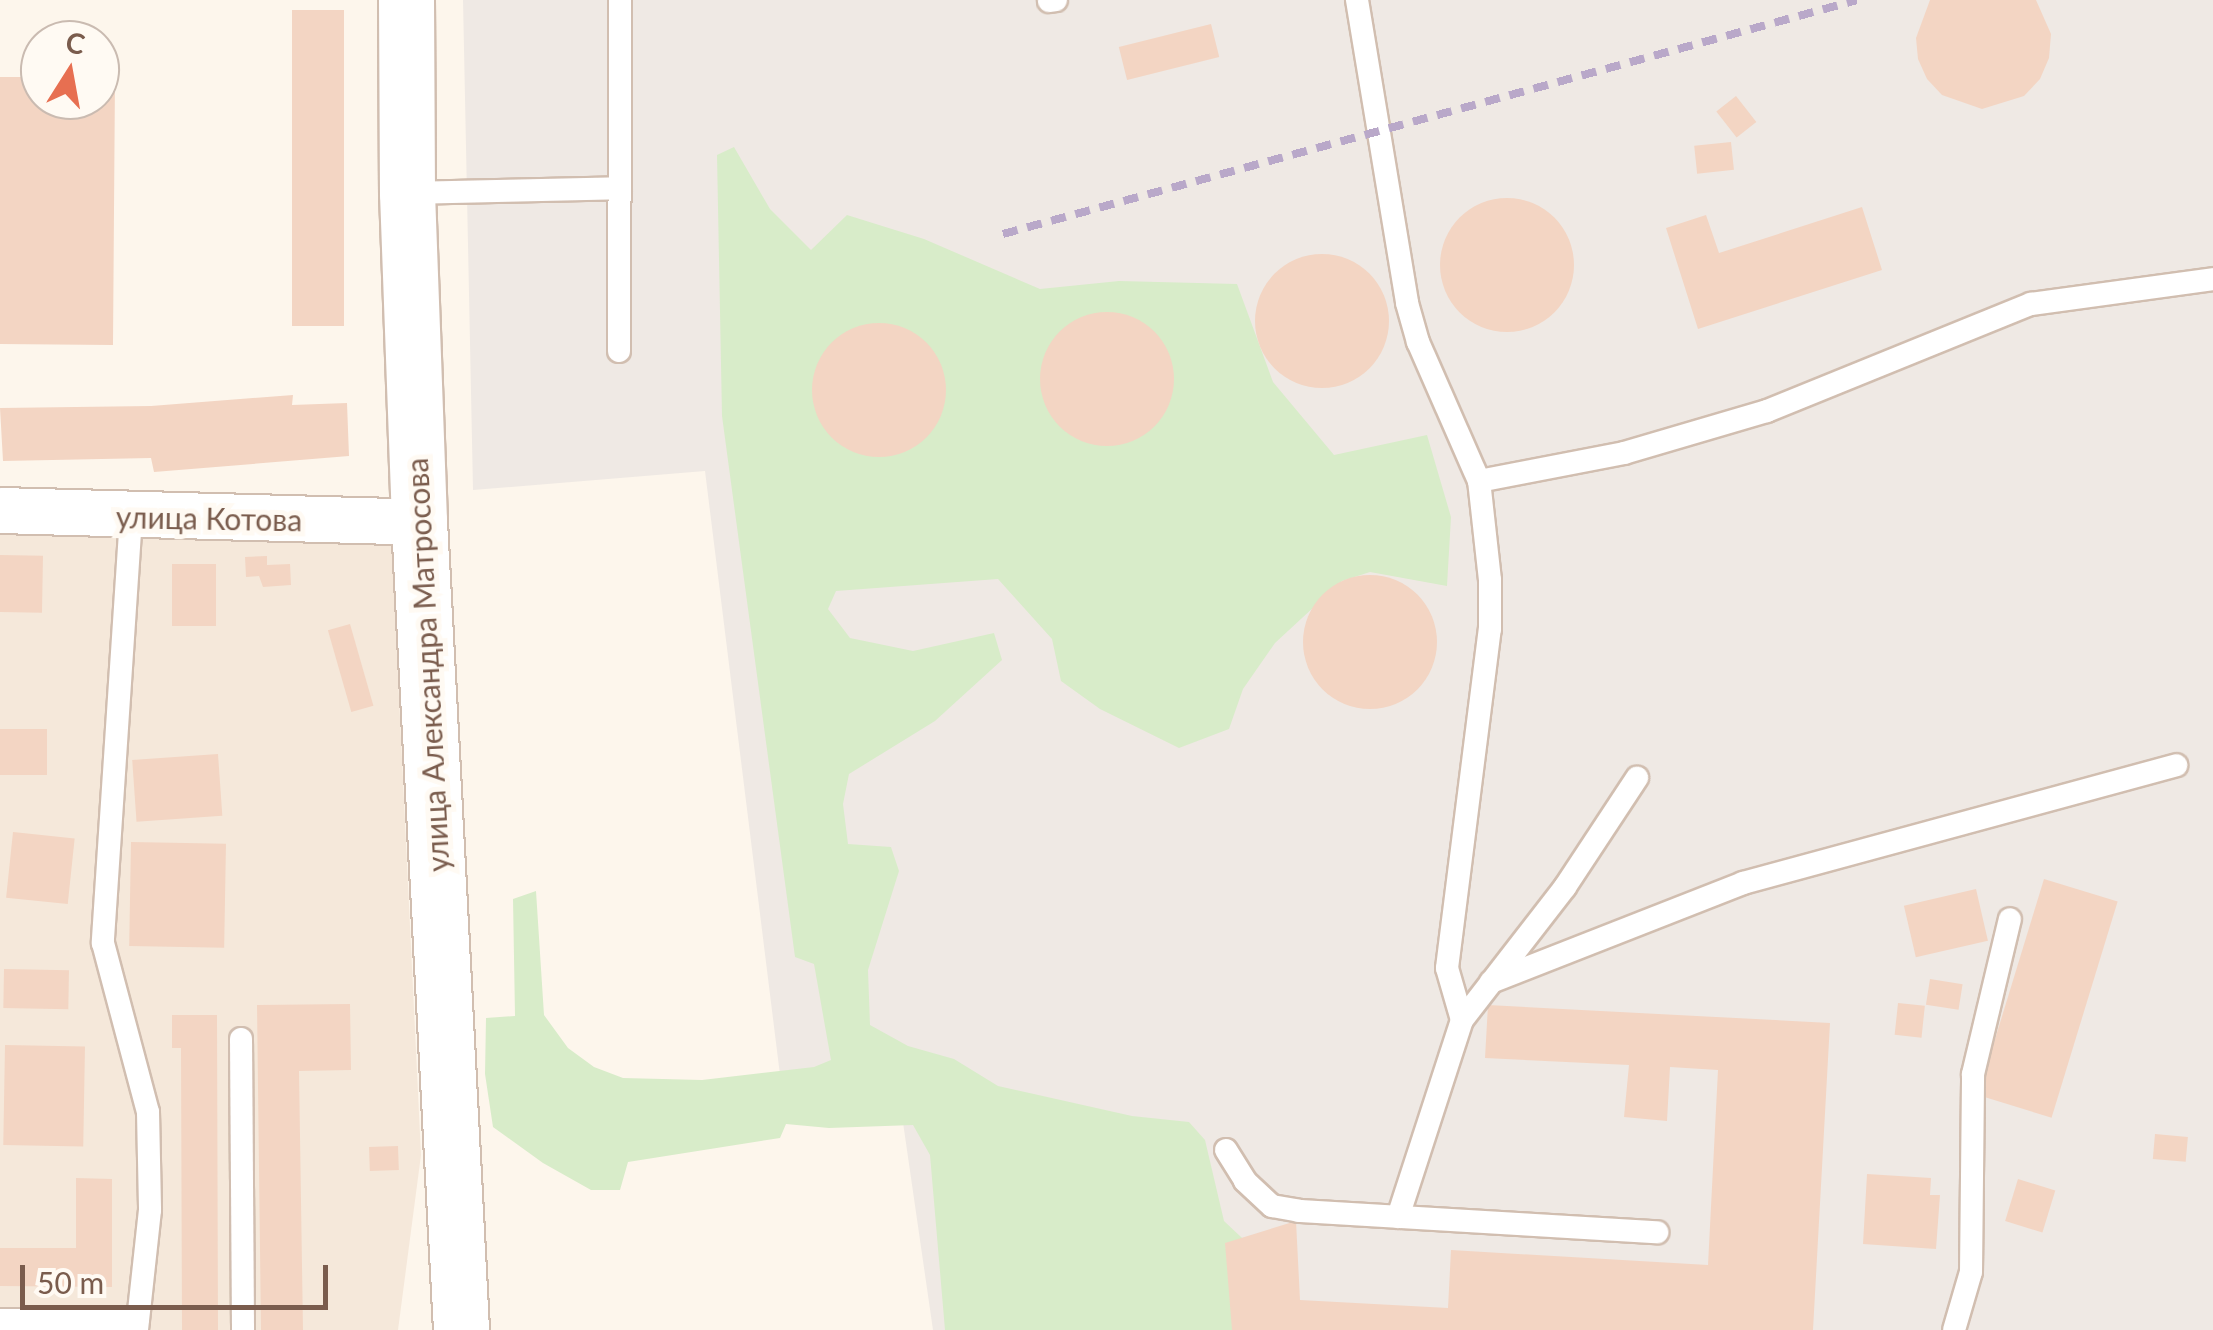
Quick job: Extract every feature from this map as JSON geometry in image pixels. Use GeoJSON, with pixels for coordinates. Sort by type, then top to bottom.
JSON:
{"type":"FeatureCollection","features":[{"type":"Feature","properties":{"kind":"street","name":"улица Александра Матросова"},"geometry":{"type":"LineString","coordinates":[[406,0],[407,193],[419,522],[462,1330]]}},
{"type":"Feature","properties":{"kind":"street","name":"улица Котова"},"geometry":{"type":"LineString","coordinates":[[0,510],[131,517],[419,522]]}},
{"type":"Feature","properties":{"kind":"lane"},"geometry":{"type":"LineString","coordinates":[[619,351],[620,0]]}},
{"type":"Feature","properties":{"kind":"lane"},"geometry":{"type":"LineString","coordinates":[[1357,0],[1407,302],[1418,342],[1480,481],[1490,580],[1490,629],[1447,968],[1462,1020]]}},
{"type":"Feature","properties":{"kind":"lane"},"geometry":{"type":"LineString","coordinates":[[407,193],[620,188]]}},
{"type":"Feature","properties":{"kind":"lane"},"geometry":{"type":"LineString","coordinates":[[1480,481],[1624,452],[1766,412],[2031,304],[2213,279]]}},
{"type":"Feature","properties":{"kind":"lane"},"geometry":{"type":"LineString","coordinates":[[0,1320],[138,1324],[150,1210],[148,1112],[103,943],[131,517]]}},
{"type":"Feature","properties":{"kind":"lane"},"geometry":{"type":"LineString","coordinates":[[1491,982],[1743,883],[2176,764]]}},
{"type":"Feature","properties":{"kind":"lane"},"geometry":{"type":"LineString","coordinates":[[1398,1217],[1462,1020],[1566,887],[1637,778]]}},
{"type":"Feature","properties":{"kind":"lane"},"geometry":{"type":"LineString","coordinates":[[1954,1330],[1972,1272],[1973,1074],[2010,919]]}},
{"type":"Feature","properties":{"kind":"lane"},"geometry":{"type":"LineString","coordinates":[[241,1038],[243,1330]]}},
{"type":"Feature","properties":{"kind":"lane"},"geometry":{"type":"LineString","coordinates":[[1226,1150],[1245,1181],[1272,1206],[1657,1232]]}},
{"type":"Feature","properties":{"kind":"shaded area"},"geometry":{"type":"Polygon","coordinates":[[[463,0],[2213,0],[2213,1330],[933,1330],[897,1081],[781,1083],[705,471],[473,490],[463,0]]]}},
{"type":"Feature","properties":{"kind":"shaded area"},"geometry":{"type":"Polygon","coordinates":[[[391,530],[421,1155],[398,1330],[0,1330],[0,534],[391,530]]]}},
{"type":"Feature","properties":{"kind":"green space"},"geometry":{"type":"Polygon","coordinates":[[[734,147],[770,209],[811,250],[847,215],[924,239],[1040,289],[1119,281],[1237,284],[1273,382],[1334,455],[1427,435],[1451,517],[1447,586],[1370,572],[1342,581],[1275,643],[1243,689],[1229,729],[1179,748],[1100,709],[1061,681],[1052,639],[998,579],[836,591],[828,609],[850,638],[913,651],[994,633],[1002,660],[935,721],[849,774],[843,804],[848,844],[891,847],[899,871],[868,970],[870,1025],[908,1046],[954,1059],[998,1086],[1132,1116],[1189,1122],[1205,1140],[1224,1221],[1257,1252],[1257,1330],[945,1330],[930,1155],[913,1125],[829,1128],[786,1124],[780,1138],[628,1162],[620,1190],[591,1190],[543,1163],[493,1127],[485,1074],[486,1018],[515,1016],[513,899],[536,891],[544,1015],[568,1048],[594,1067],[623,1078],[702,1080],[814,1067],[831,1060],[814,964],[795,957],[722,416],[717,155],[734,147]]]}},
{"type":"Feature","properties":{"kind":"building"},"geometry":{"type":"Polygon","coordinates":[[[1930,0],[2036,0],[2051,34],[2049,58],[2040,79],[2024,96],[1982,109],[1942,95],[1927,79],[1918,59],[1916,38],[1930,0]]]}},
{"type":"Feature","properties":{"kind":"building"},"geometry":{"type":"Polygon","coordinates":[[[292,10],[344,10],[344,326],[292,326],[292,10]]]}},
{"type":"Feature","properties":{"kind":"building"},"geometry":{"type":"Polygon","coordinates":[[[1211,24],[1219,57],[1127,80],[1119,47],[1211,24]]]}},
{"type":"Feature","properties":{"kind":"building"},"geometry":{"type":"Polygon","coordinates":[[[0,77],[20,77],[20,120],[115,120],[113,345],[0,344],[0,77]]]}},
{"type":"Feature","properties":{"kind":"building"},"geometry":{"type":"Polygon","coordinates":[[[1736,96],[1756,122],[1737,137],[1716,111],[1736,96]]]}},
{"type":"Feature","properties":{"kind":"building"},"geometry":{"type":"Polygon","coordinates":[[[1731,142],[1734,170],[1697,174],[1694,146],[1731,142]]]}},
{"type":"Feature","properties":{"kind":"building"},"geometry":{"type":"Polygon","coordinates":[[[1507,198],[1533,203],[1554,218],[1569,239],[1574,265],[1569,291],[1554,312],[1533,327],[1507,332],[1481,327],[1460,312],[1445,291],[1440,265],[1445,239],[1460,218],[1481,203],[1507,198]]]}},
{"type":"Feature","properties":{"kind":"building"},"geometry":{"type":"Polygon","coordinates":[[[1862,207],[1882,270],[1698,329],[1666,228],[1706,215],[1719,253],[1862,207]]]}},
{"type":"Feature","properties":{"kind":"building"},"geometry":{"type":"Polygon","coordinates":[[[1322,254],[1348,259],[1369,274],[1384,295],[1389,321],[1384,347],[1369,368],[1348,383],[1322,388],[1296,383],[1275,368],[1260,347],[1255,321],[1260,295],[1275,274],[1296,259],[1322,254]]]}},
{"type":"Feature","properties":{"kind":"building"},"geometry":{"type":"Polygon","coordinates":[[[1107,312],[1133,317],[1154,332],[1169,353],[1174,379],[1169,405],[1154,426],[1133,441],[1107,446],[1081,441],[1060,426],[1045,405],[1040,379],[1045,353],[1060,332],[1081,317],[1107,312]]]}},
{"type":"Feature","properties":{"kind":"building"},"geometry":{"type":"Polygon","coordinates":[[[879,323],[905,328],[926,343],[941,364],[946,390],[941,416],[926,437],[905,452],[879,457],[853,452],[832,437],[817,416],[812,390],[817,364],[832,343],[853,328],[879,323]]]}},
{"type":"Feature","properties":{"kind":"building"},"geometry":{"type":"Polygon","coordinates":[[[293,395],[292,405],[347,403],[349,456],[154,472],[151,458],[3,461],[0,408],[151,406],[293,395]]]}},
{"type":"Feature","properties":{"kind":"building"},"geometry":{"type":"Polygon","coordinates":[[[0,555],[43,556],[42,613],[0,612],[0,555]]]}},
{"type":"Feature","properties":{"kind":"building"},"geometry":{"type":"Polygon","coordinates":[[[267,556],[267,565],[290,564],[291,585],[263,587],[259,576],[246,577],[245,557],[267,556]]]}},
{"type":"Feature","properties":{"kind":"building"},"geometry":{"type":"Polygon","coordinates":[[[172,564],[216,564],[216,626],[172,626],[172,564]]]}},
{"type":"Feature","properties":{"kind":"building"},"geometry":{"type":"Polygon","coordinates":[[[1370,575],[1396,580],[1417,595],[1432,616],[1437,642],[1432,668],[1417,689],[1396,704],[1370,709],[1344,704],[1323,689],[1308,668],[1303,642],[1308,616],[1323,595],[1344,580],[1370,575]]]}},
{"type":"Feature","properties":{"kind":"building"},"geometry":{"type":"Polygon","coordinates":[[[350,624],[373,706],[351,712],[328,630],[350,624]]]}},
{"type":"Feature","properties":{"kind":"building"},"geometry":{"type":"Polygon","coordinates":[[[0,729],[47,729],[47,775],[0,775],[0,729]]]}},
{"type":"Feature","properties":{"kind":"building"},"geometry":{"type":"Polygon","coordinates":[[[218,754],[222,816],[137,822],[132,760],[218,754]]]}},
{"type":"Feature","properties":{"kind":"building"},"geometry":{"type":"Polygon","coordinates":[[[13,832],[75,838],[68,904],[6,898],[13,832]]]}},
{"type":"Feature","properties":{"kind":"building"},"geometry":{"type":"Polygon","coordinates":[[[131,842],[226,844],[224,948],[129,946],[131,842]]]}},
{"type":"Feature","properties":{"kind":"building"},"geometry":{"type":"Polygon","coordinates":[[[2044,879],[2118,902],[2052,1118],[1978,1095],[2044,879]]]}},
{"type":"Feature","properties":{"kind":"building"},"geometry":{"type":"Polygon","coordinates":[[[1976,889],[1988,941],[1916,957],[1904,906],[1976,889]]]}},
{"type":"Feature","properties":{"kind":"building"},"geometry":{"type":"Polygon","coordinates":[[[4,969],[69,970],[68,1009],[3,1008],[4,969]]]}},
{"type":"Feature","properties":{"kind":"building"},"geometry":{"type":"Polygon","coordinates":[[[1930,979],[1963,984],[1959,1010],[1926,1005],[1930,979]]]}},
{"type":"Feature","properties":{"kind":"building"},"geometry":{"type":"Polygon","coordinates":[[[1898,1003],[1925,1006],[1922,1038],[1895,1035],[1898,1003]]]}},
{"type":"Feature","properties":{"kind":"building"},"geometry":{"type":"Polygon","coordinates":[[[350,1004],[351,1070],[299,1071],[303,1330],[261,1330],[257,1005],[350,1004]]]}},
{"type":"Feature","properties":{"kind":"building"},"geometry":{"type":"Polygon","coordinates":[[[1488,1005],[1830,1023],[1813,1330],[1232,1330],[1225,1243],[1296,1221],[1300,1300],[1448,1308],[1451,1250],[1708,1265],[1718,1070],[1670,1067],[1667,1121],[1624,1117],[1629,1065],[1485,1058],[1488,1005]]]}},
{"type":"Feature","properties":{"kind":"building"},"geometry":{"type":"Polygon","coordinates":[[[172,1015],[217,1015],[218,1330],[182,1330],[181,1048],[172,1048],[172,1015]]]}},
{"type":"Feature","properties":{"kind":"building"},"geometry":{"type":"Polygon","coordinates":[[[5,1045],[85,1046],[83,1146],[3,1145],[5,1045]]]}},
{"type":"Feature","properties":{"kind":"building"},"geometry":{"type":"Polygon","coordinates":[[[2155,1134],[2188,1137],[2186,1162],[2153,1159],[2155,1134]]]}},
{"type":"Feature","properties":{"kind":"building"},"geometry":{"type":"Polygon","coordinates":[[[398,1146],[399,1170],[370,1171],[369,1147],[398,1146]]]}},
{"type":"Feature","properties":{"kind":"building"},"geometry":{"type":"Polygon","coordinates":[[[1867,1174],[1931,1178],[1930,1195],[1940,1195],[1936,1249],[1863,1244],[1867,1174]]]}},
{"type":"Feature","properties":{"kind":"building"},"geometry":{"type":"Polygon","coordinates":[[[76,1178],[112,1179],[112,1287],[0,1286],[0,1248],[76,1248],[76,1178]]]}},
{"type":"Feature","properties":{"kind":"building"},"geometry":{"type":"Polygon","coordinates":[[[2018,1179],[2055,1190],[2042,1232],[2005,1221],[2018,1179]]]}},
{"type":"Feature","properties":{"kind":"railway"},"geometry":{"type":"LineString","coordinates":[[1003,234],[1857,0]]}}]}
